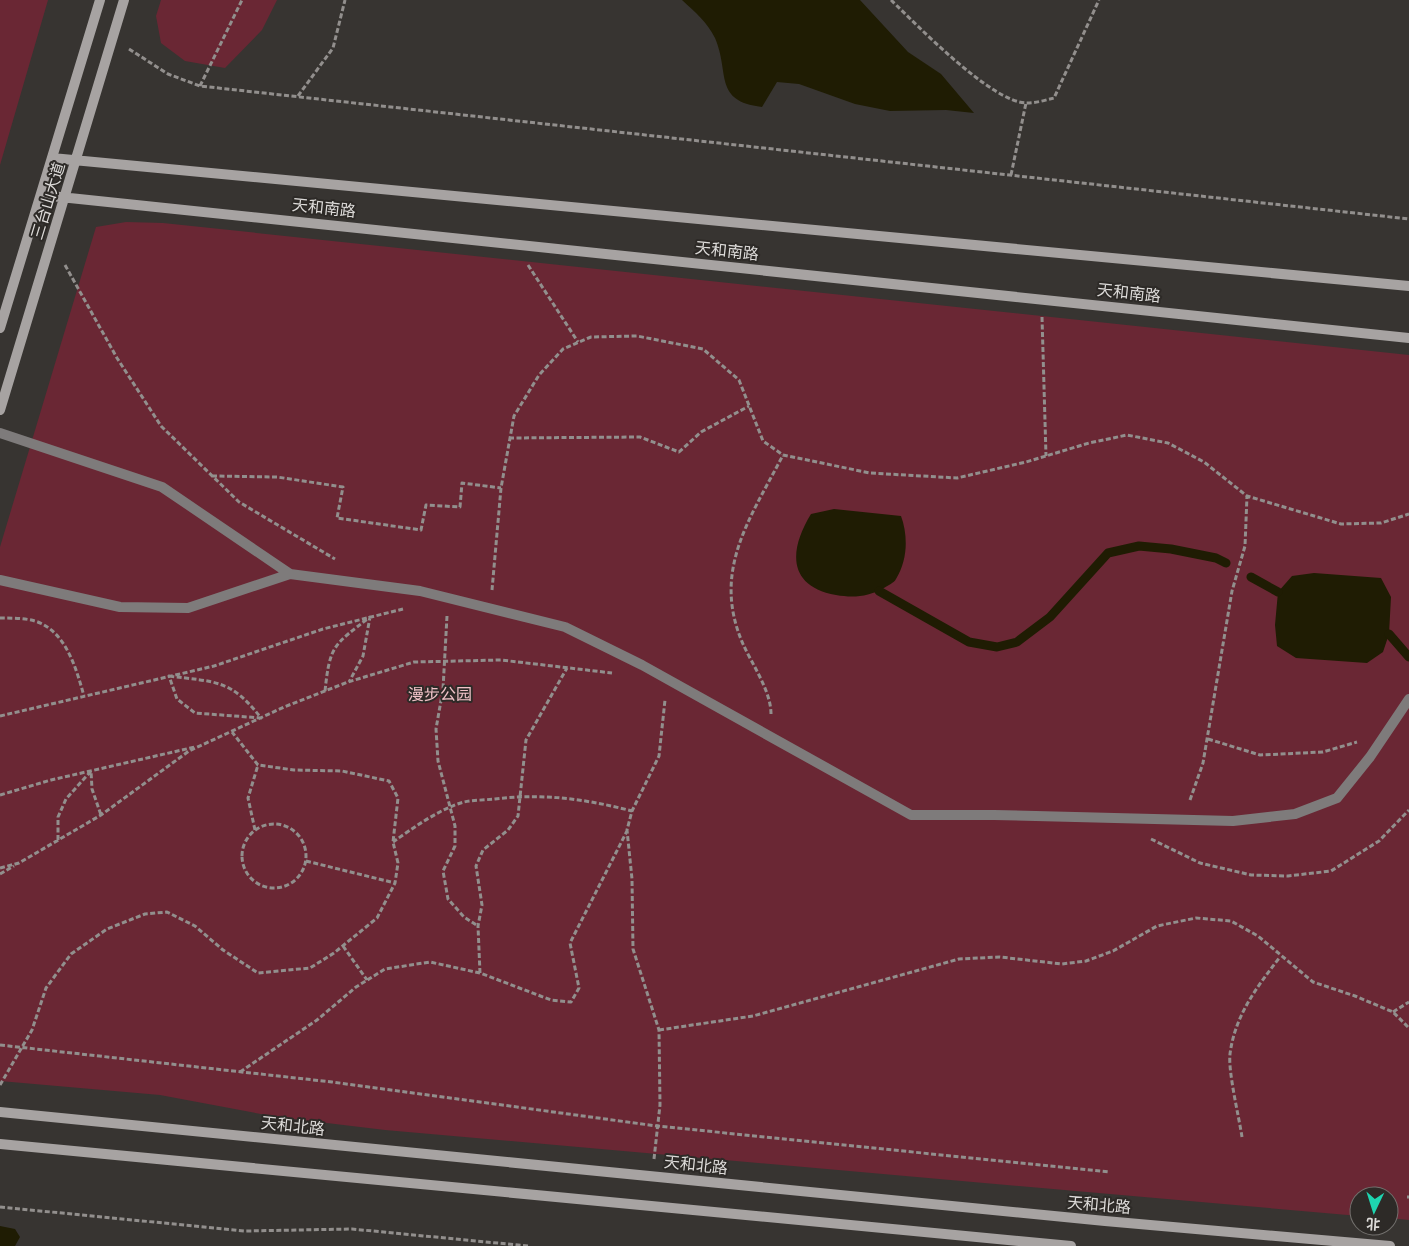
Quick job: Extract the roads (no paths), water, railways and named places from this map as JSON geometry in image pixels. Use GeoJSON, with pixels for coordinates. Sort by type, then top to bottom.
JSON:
{"type":"FeatureCollection","features":[{"type":"Feature","properties":{"kind":"street","name":"三台山大道"},"geometry":{"type":"LineString","coordinates":[[0,328],[100,0]]}},
{"type":"Feature","properties":{"kind":"street","name":"三台山大道"},"geometry":{"type":"LineString","coordinates":[[0,410],[124,0]]}},
{"type":"Feature","properties":{"kind":"street","name":"天和南路"},"geometry":{"type":"LineString","coordinates":[[52,158],[1409,286]]}},
{"type":"Feature","properties":{"kind":"street","name":"天和南路"},"geometry":{"type":"LineString","coordinates":[[41,195],[66,196],[1409,338]]}},
{"type":"Feature","properties":{"kind":"street"},"geometry":{"type":"LineString","coordinates":[[0,433],[162,487],[290,574]]}},
{"type":"Feature","properties":{"kind":"street"},"geometry":{"type":"LineString","coordinates":[[0,580],[120,607],[188,608],[290,574],[420,591],[564,627],[667,679],[911,815],[1233,822],[1295,814],[1336,798],[1370,757],[1409,699]]}},
{"type":"Feature","properties":{"kind":"street","name":"天和北路"},"geometry":{"type":"LineString","coordinates":[[0,1112],[1105,1221],[1390,1246]]}},
{"type":"Feature","properties":{"kind":"street"},"geometry":{"type":"LineString","coordinates":[[0,1144],[1071,1246]]}},
{"type":"Feature","properties":{"kind":"waterway"},"geometry":{"type":"LineString","coordinates":[[879,591],[969,642],[997,647],[1017,642],[1050,617],[1108,553],[1139,546],[1171,549],[1216,558],[1226,563]]}},
{"type":"Feature","properties":{"kind":"waterway"},"geometry":{"type":"LineString","coordinates":[[1251,577],[1278,592]]}},
{"type":"Feature","properties":{"kind":"waterway"},"geometry":{"type":"LineString","coordinates":[[1389,634],[1409,657]]}},
{"type":"Feature","properties":{"kind":"park label","name":"漫步公园"},"geometry":{"type":"Point","coordinates":[440,694]}}]}
